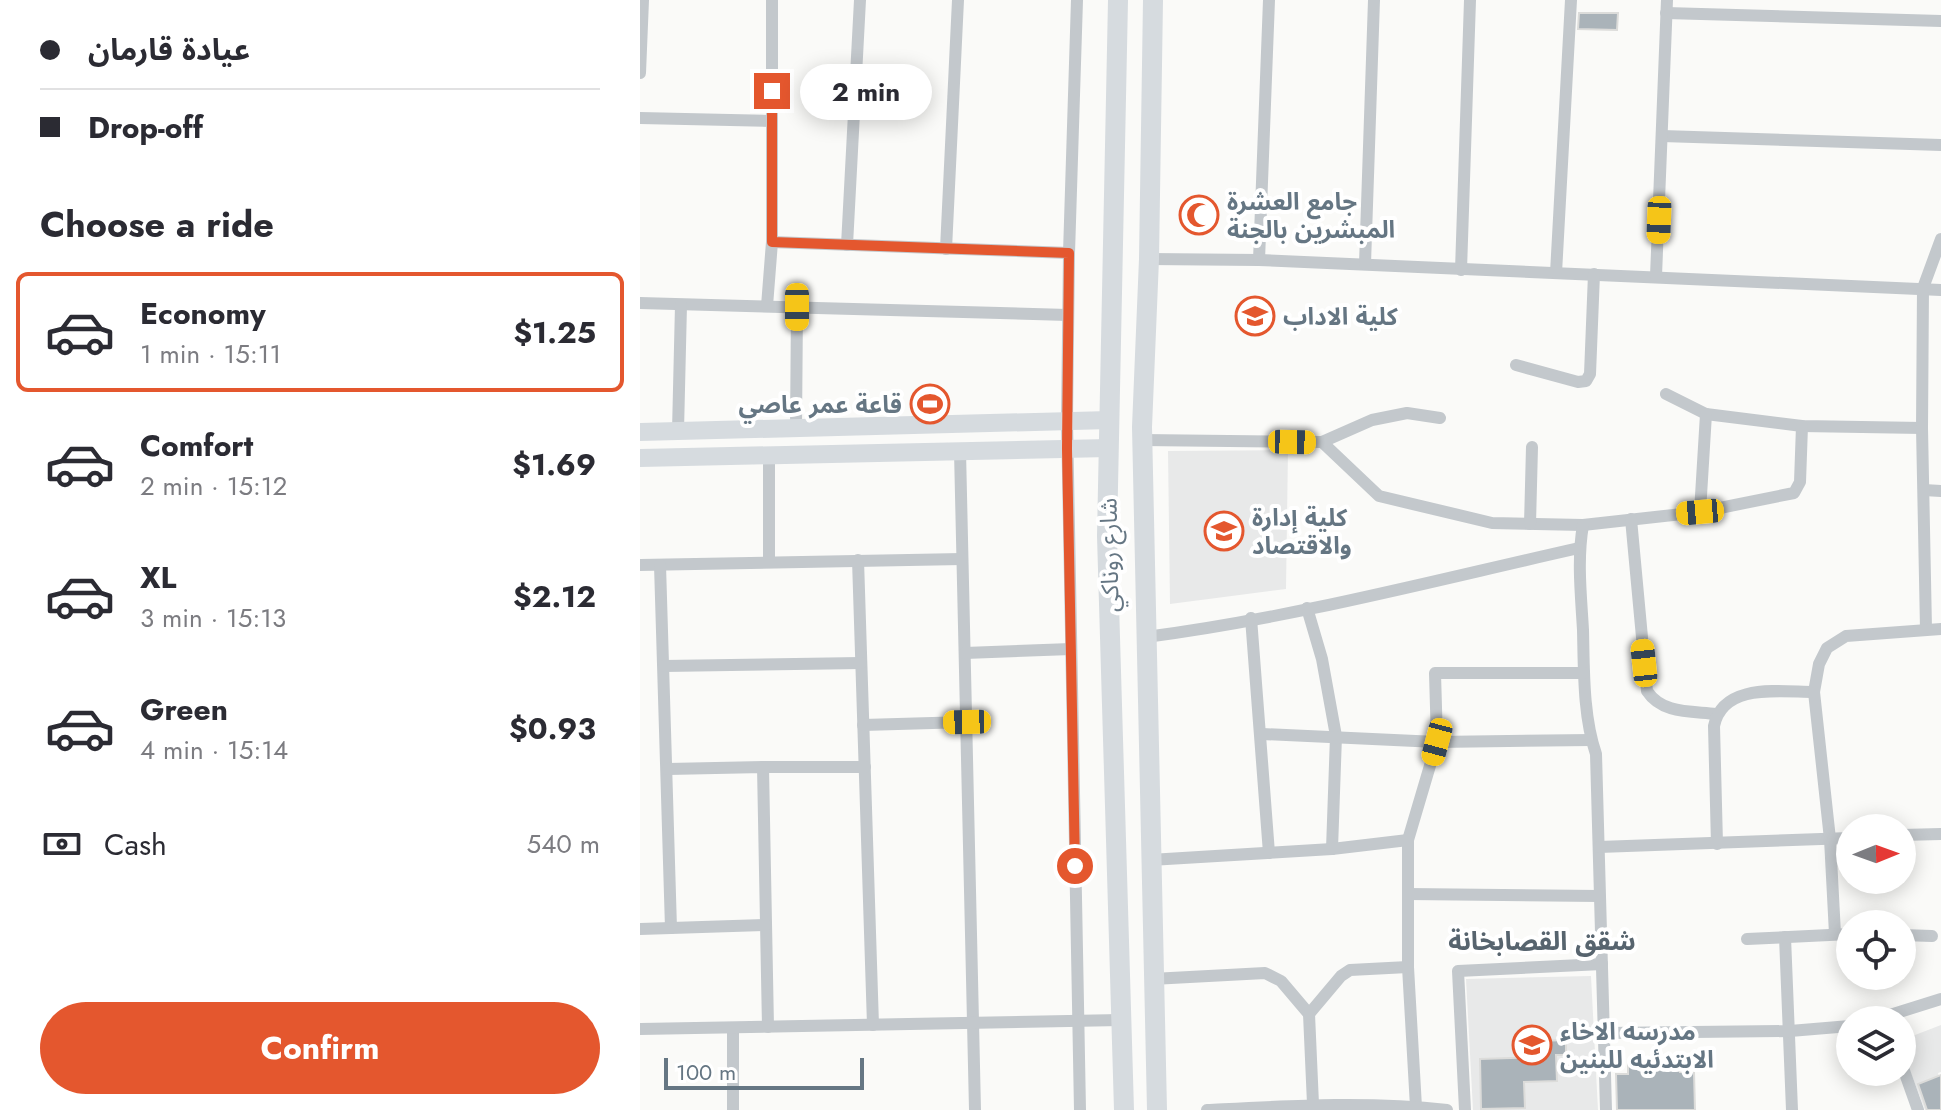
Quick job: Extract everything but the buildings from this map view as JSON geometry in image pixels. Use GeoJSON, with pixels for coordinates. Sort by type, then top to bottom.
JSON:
{"type":"FeatureCollection","features":[{"type":"Feature","properties":{"kind":"main road","name":"شارع روناكي"},"geometry":{"type":"LineString","coordinates":[[1118,0],[1107,536],[1124,1110]]}},
{"type":"Feature","properties":{"kind":"main road","name":"شارع روناكي"},"geometry":{"type":"LineString","coordinates":[[1153,0],[1149,259],[1142,440],[1157,1110]]}},
{"type":"Feature","properties":{"kind":"main road"},"geometry":{"type":"LineString","coordinates":[[1116,126],[1151,126]]}},
{"type":"Feature","properties":{"kind":"main road"},"geometry":{"type":"LineString","coordinates":[[640,432],[1110,420]]}},
{"type":"Feature","properties":{"kind":"main road"},"geometry":{"type":"LineString","coordinates":[[640,458],[1109,448]]}},
{"type":"Feature","properties":{"kind":"street"},"geometry":{"type":"LineString","coordinates":[[767,306],[772,242],[772,0]]}},
{"type":"Feature","properties":{"kind":"street"},"geometry":{"type":"LineString","coordinates":[[847,245],[860,0]]}},
{"type":"Feature","properties":{"kind":"street"},"geometry":{"type":"LineString","coordinates":[[946,249],[958,0]]}},
{"type":"Feature","properties":{"kind":"street"},"geometry":{"type":"LineString","coordinates":[[1077,0],[1067,449],[1080,1110]]}},
{"type":"Feature","properties":{"kind":"street"},"geometry":{"type":"LineString","coordinates":[[1259,260],[1269,0]]}},
{"type":"Feature","properties":{"kind":"street"},"geometry":{"type":"LineString","coordinates":[[1365,264],[1374,0]]}},
{"type":"Feature","properties":{"kind":"street"},"geometry":{"type":"LineString","coordinates":[[1461,270],[1470,0]]}},
{"type":"Feature","properties":{"kind":"street"},"geometry":{"type":"LineString","coordinates":[[1556,273],[1571,0]]}},
{"type":"Feature","properties":{"kind":"street"},"geometry":{"type":"LineString","coordinates":[[640,73],[642,5]]}},
{"type":"Feature","properties":{"kind":"street"},"geometry":{"type":"LineString","coordinates":[[1656,276],[1667,6],[1941,21]]}},
{"type":"Feature","properties":{"kind":"street"},"geometry":{"type":"LineString","coordinates":[[640,118],[771,121]]}},
{"type":"Feature","properties":{"kind":"street"},"geometry":{"type":"LineString","coordinates":[[1662,136],[1941,145]]}},
{"type":"Feature","properties":{"kind":"street"},"geometry":{"type":"LineString","coordinates":[[1926,629],[1923,288],[1941,239]]}},
{"type":"Feature","properties":{"kind":"street"},"geometry":{"type":"LineString","coordinates":[[772,242],[1069,253]]}},
{"type":"Feature","properties":{"kind":"street"},"geometry":{"type":"LineString","coordinates":[[1149,259],[1365,264],[1941,290]]}},
{"type":"Feature","properties":{"kind":"street"},"geometry":{"type":"LineString","coordinates":[[1516,365],[1578,382],[1586,381],[1590,374],[1594,274]]}},
{"type":"Feature","properties":{"kind":"street"},"geometry":{"type":"LineString","coordinates":[[640,303],[1068,315]]}},
{"type":"Feature","properties":{"kind":"street"},"geometry":{"type":"LineString","coordinates":[[678,431],[681,305]]}},
{"type":"Feature","properties":{"kind":"street"},"geometry":{"type":"LineString","coordinates":[[796,428],[797,307]]}},
{"type":"Feature","properties":{"kind":"street"},"geometry":{"type":"LineString","coordinates":[[1666,394],[1706,414],[1802,426],[1922,428]]}},
{"type":"Feature","properties":{"kind":"street"},"geometry":{"type":"LineString","coordinates":[[1142,440],[1322,442],[1372,420],[1407,413],[1440,418]]}},
{"type":"Feature","properties":{"kind":"street"},"geometry":{"type":"LineString","coordinates":[[1700,512],[1706,414]]}},
{"type":"Feature","properties":{"kind":"street"},"geometry":{"type":"LineString","coordinates":[[1322,442],[1379,496],[1492,523],[1583,525],[1700,512],[1794,493],[1800,482],[1802,426]]}},
{"type":"Feature","properties":{"kind":"street"},"geometry":{"type":"LineString","coordinates":[[1530,524],[1532,447]]}},
{"type":"Feature","properties":{"kind":"street"},"geometry":{"type":"LineString","coordinates":[[960,451],[975,1110]]}},
{"type":"Feature","properties":{"kind":"street"},"geometry":{"type":"LineString","coordinates":[[769,454],[769,562]]}},
{"type":"Feature","properties":{"kind":"street"},"geometry":{"type":"LineString","coordinates":[[1924,490],[1941,491]]}},
{"type":"Feature","properties":{"kind":"street"},"geometry":{"type":"LineString","coordinates":[[1631,519],[1647,691],[1654,701],[1666,708],[1716,714]]}},
{"type":"Feature","properties":{"kind":"street"},"geometry":{"type":"LineString","coordinates":[[1583,525],[1579,548],[1584,673],[1591,740],[1596,754],[1606,1110]]}},
{"type":"Feature","properties":{"kind":"street"},"geometry":{"type":"LineString","coordinates":[[1146,637],[1205,629],[1579,548]]}},
{"type":"Feature","properties":{"kind":"street"},"geometry":{"type":"LineString","coordinates":[[640,565],[962,559]]}},
{"type":"Feature","properties":{"kind":"street"},"geometry":{"type":"LineString","coordinates":[[858,560],[873,1025]]}},
{"type":"Feature","properties":{"kind":"street"},"geometry":{"type":"LineString","coordinates":[[660,565],[671,928]]}},
{"type":"Feature","properties":{"kind":"street"},"geometry":{"type":"LineString","coordinates":[[1307,608],[1322,659],[1336,736],[1332,849]]}},
{"type":"Feature","properties":{"kind":"street"},"geometry":{"type":"LineString","coordinates":[[1251,618],[1269,853]]}},
{"type":"Feature","properties":{"kind":"street"},"geometry":{"type":"LineString","coordinates":[[1747,939],[1835,934],[1830,839],[1814,692],[1819,664],[1827,648],[1846,636],[1941,629]]}},
{"type":"Feature","properties":{"kind":"street"},"geometry":{"type":"LineString","coordinates":[[965,653],[1071,649]]}},
{"type":"Feature","properties":{"kind":"street"},"geometry":{"type":"LineString","coordinates":[[664,666],[861,663]]}},
{"type":"Feature","properties":{"kind":"street"},"geometry":{"type":"LineString","coordinates":[[1416,1107],[1408,967],[1408,840],[1437,742],[1435,673],[1584,673]]}},
{"type":"Feature","properties":{"kind":"street"},"geometry":{"type":"LineString","coordinates":[[1717,844],[1716,714],[1726,702],[1754,692],[1814,692]]}},
{"type":"Feature","properties":{"kind":"street"},"geometry":{"type":"LineString","coordinates":[[863,725],[967,722]]}},
{"type":"Feature","properties":{"kind":"street"},"geometry":{"type":"LineString","coordinates":[[1262,734],[1437,742],[1591,740]]}},
{"type":"Feature","properties":{"kind":"street"},"geometry":{"type":"LineString","coordinates":[[763,767],[768,1027]]}},
{"type":"Feature","properties":{"kind":"street"},"geometry":{"type":"LineString","coordinates":[[668,769],[865,767]]}},
{"type":"Feature","properties":{"kind":"street"},"geometry":{"type":"LineString","coordinates":[[1916,835],[1941,834]]}},
{"type":"Feature","properties":{"kind":"street"},"geometry":{"type":"LineString","coordinates":[[1599,847],[1836,839]]}},
{"type":"Feature","properties":{"kind":"street"},"geometry":{"type":"LineString","coordinates":[[1150,860],[1332,849],[1408,840]]}},
{"type":"Feature","properties":{"kind":"street"},"geometry":{"type":"LineString","coordinates":[[1408,894],[1599,896]]}},
{"type":"Feature","properties":{"kind":"street"},"geometry":{"type":"LineString","coordinates":[[640,929],[766,925]]}},
{"type":"Feature","properties":{"kind":"street"},"geometry":{"type":"LineString","coordinates":[[1916,935],[1932,936]]}},
{"type":"Feature","properties":{"kind":"street"},"geometry":{"type":"LineString","coordinates":[[1785,937],[1792,1110]]}},
{"type":"Feature","properties":{"kind":"street"},"geometry":{"type":"LineString","coordinates":[[1465,1110],[1458,971],[1602,964]]}},
{"type":"Feature","properties":{"kind":"street"},"geometry":{"type":"LineString","coordinates":[[1309,1014],[1341,976],[1350,970],[1408,967]]}},
{"type":"Feature","properties":{"kind":"street"},"geometry":{"type":"LineString","coordinates":[[1152,979],[1265,973],[1281,981],[1309,1014],[1313,1104]]}},
{"type":"Feature","properties":{"kind":"street"},"geometry":{"type":"LineString","coordinates":[[1916,1007],[1941,999]]}},
{"type":"Feature","properties":{"kind":"street"},"geometry":{"type":"LineString","coordinates":[[640,1029],[1121,1020]]}},
{"type":"Feature","properties":{"kind":"street"},"geometry":{"type":"LineString","coordinates":[[1606,1033],[1790,1031],[1836,1027]]}},
{"type":"Feature","properties":{"kind":"street"},"geometry":{"type":"LineString","coordinates":[[733,1028],[733,1110]]}},
{"type":"Feature","properties":{"kind":"street"},"geometry":{"type":"LineString","coordinates":[[1909,1086],[1918,1110]]}},
{"type":"Feature","properties":{"kind":"street"},"geometry":{"type":"LineString","coordinates":[[1207,1110],[1313,1104],[1447,1110]]}},
{"type":"Feature","properties":{"kind":"shaded area"},"geometry":{"type":"Polygon","coordinates":[[[1288,450],[1286,589],[1170,604],[1168,451],[1288,450]]]}},
{"type":"Feature","properties":{"kind":"shaded area","name":"مدرسه الاخاء الابتدئيه للبنين"},"geometry":{"type":"Polygon","coordinates":[[[1591,976],[1598,1110],[1473,1110],[1466,979],[1591,976]]]}},
{"type":"Feature","properties":{"kind":"shaded area"},"geometry":{"type":"Polygon","coordinates":[[[1941,1025],[1941,1072],[1938,1073],[1941,1110],[1925,1110],[1916,1086],[1916,1035],[1941,1025]]]}},
{"type":"Feature","properties":{"kind":"place","name":"جامع العشرة المبشرين بالجنة"},"geometry":{"type":"Point","coordinates":[1199,215]}},
{"type":"Feature","properties":{"kind":"place","name":"كلية الاداب"},"geometry":{"type":"Point","coordinates":[1255,316]}},
{"type":"Feature","properties":{"kind":"place","name":"قاعة عمر عاصي"},"geometry":{"type":"Point","coordinates":[930,404]}},
{"type":"Feature","properties":{"kind":"place","name":"كلية إدارة والاقتصاد"},"geometry":{"type":"Point","coordinates":[1224,531]}},
{"type":"Feature","properties":{"kind":"place","name":"مدرسه الاخاء الابتدئيه للبنين"},"geometry":{"type":"Point","coordinates":[1532,1045]}},
{"type":"Feature","properties":{"kind":"district","name":"شقق القصابخانة"},"geometry":{"type":"Point","coordinates":[1542,941]}},
{"type":"Feature","properties":{"kind":"route"},"geometry":{"type":"LineString","coordinates":[[772,91],[772,242],[1069,253],[1067,449],[1075,866]]}}]}
